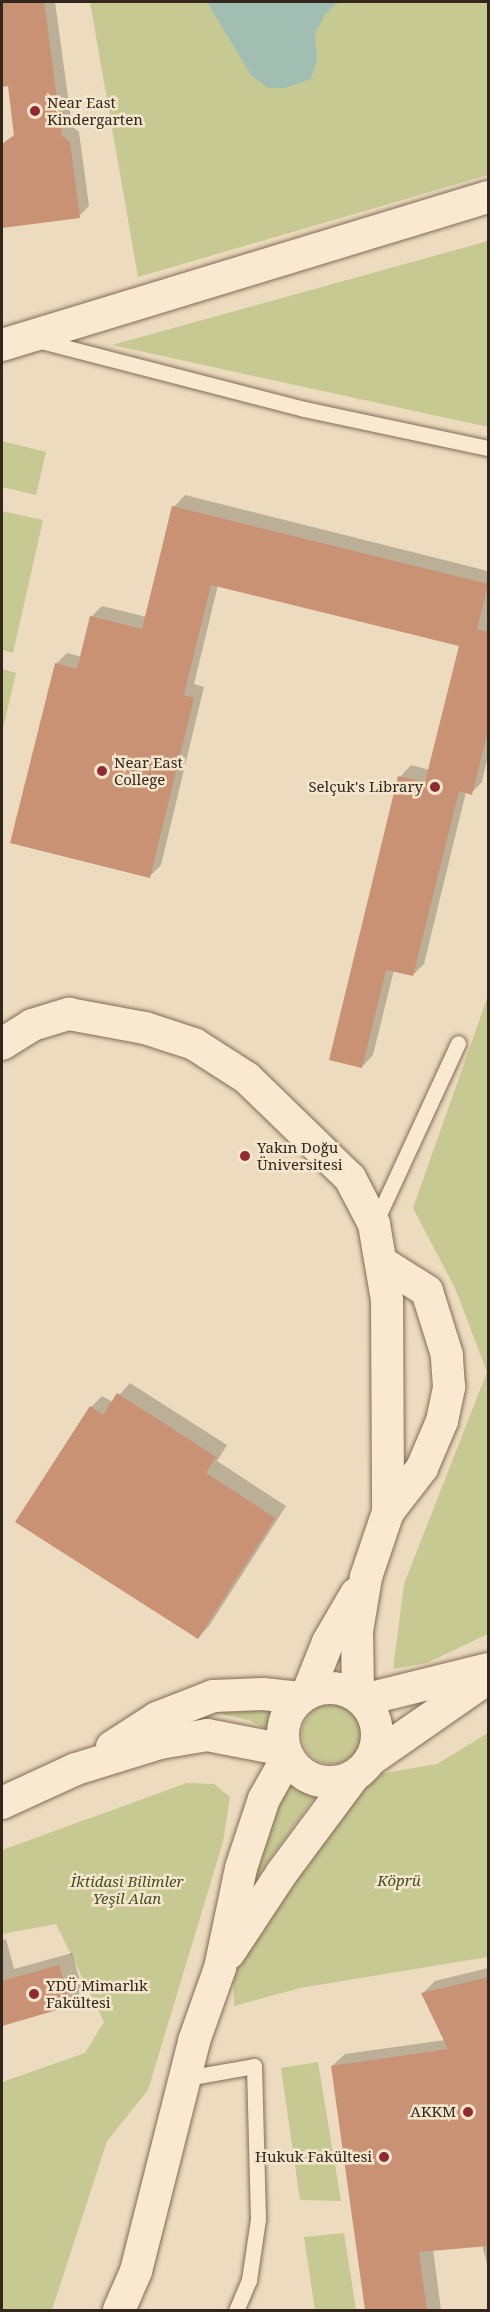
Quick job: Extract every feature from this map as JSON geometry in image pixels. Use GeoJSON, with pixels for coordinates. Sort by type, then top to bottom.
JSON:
{"type":"FeatureCollection","features":[{"type":"Feature","properties":{"kind":"street"},"geometry":{"type":"LineString","coordinates":[[15,342],[489,197]]}},
{"type":"Feature","properties":{"kind":"street"},"geometry":{"type":"LineString","coordinates":[[2,1044],[32,1025],[69,1014],[145,1028],[194,1044],[247,1078],[350,1178],[374,1224],[387,1300],[388,1512],[366,1577],[357,1631],[360,1698]]}},
{"type":"Feature","properties":{"kind":"street"},"geometry":{"type":"LineString","coordinates":[[381,1262],[427,1292],[447,1355],[449,1387],[442,1421],[422,1468],[388,1512]]}},
{"type":"Feature","properties":{"kind":"street"},"geometry":{"type":"LineString","coordinates":[[117,2308],[136,2271],[186,2078],[220,1968],[241,1868],[264,1799],[287,1753],[285,1721],[305,1695],[328,1642],[366,1577]]}},
{"type":"Feature","properties":{"kind":"street"},"geometry":{"type":"LineString","coordinates":[[360,1698],[489,1669]]}},
{"type":"Feature","properties":{"kind":"street"},"geometry":{"type":"LineString","coordinates":[[2,1803],[76,1770],[159,1743],[207,1735],[287,1753],[309,1778],[324,1782],[362,1769],[489,1678]]}},
{"type":"Feature","properties":{"kind":"street"},"geometry":{"type":"LineString","coordinates":[[76,1770],[157,1718],[213,1696],[305,1695],[333,1687],[360,1698],[373,1713],[378,1729],[362,1769],[281,1874],[220,1968]]}},
{"type":"Feature","properties":{"kind":"lane"},"geometry":{"type":"LineString","coordinates":[[15,342],[304,409],[489,448]]}},
{"type":"Feature","properties":{"kind":"lane"},"geometry":{"type":"LineString","coordinates":[[374,1224],[458,1043]]}},
{"type":"Feature","properties":{"kind":"lane"},"geometry":{"type":"LineString","coordinates":[[186,2078],[254,2066],[258,2219],[249,2280],[236,2310]]}},
{"type":"Feature","properties":{"kind":"green space"},"geometry":{"type":"Polygon","coordinates":[[[90,2],[488,2],[488,175],[138,277],[90,2]]]}},
{"type":"Feature","properties":{"kind":"green space"},"geometry":{"type":"Polygon","coordinates":[[[488,241],[488,427],[112,345],[488,241]]]}},
{"type":"Feature","properties":{"kind":"green space"},"geometry":{"type":"Polygon","coordinates":[[[2,441],[46,452],[36,495],[2,487],[2,441]]]}},
{"type":"Feature","properties":{"kind":"green space"},"geometry":{"type":"Polygon","coordinates":[[[2,511],[43,520],[13,653],[2,650],[2,511]]]}},
{"type":"Feature","properties":{"kind":"green space"},"geometry":{"type":"Polygon","coordinates":[[[2,669],[16,673],[2,733],[2,669]]]}},
{"type":"Feature","properties":{"kind":"green space"},"geometry":{"type":"Polygon","coordinates":[[[488,996],[488,1634],[427,1663],[393,1669],[404,1584],[487,1372],[455,1288],[413,1208],[488,996]]]}},
{"type":"Feature","properties":{"kind":"green space"},"geometry":{"type":"Polygon","coordinates":[[[277,1703],[268,1730],[248,1720],[201,1709],[277,1703]]]}},
{"type":"Feature","properties":{"kind":"green space"},"geometry":{"type":"Polygon","coordinates":[[[332,1704],[349,1709],[357,1717],[362,1734],[357,1751],[349,1759],[332,1764],[315,1759],[307,1751],[302,1734],[307,1717],[315,1709],[332,1704]]]}},
{"type":"Feature","properties":{"kind":"green space","name":"Köprü"},"geometry":{"type":"Polygon","coordinates":[[[488,1733],[488,1957],[300,1988],[234,2006],[233,1966],[356,1786],[372,1775],[437,1764],[488,1733]]]}},
{"type":"Feature","properties":{"kind":"green space"},"geometry":{"type":"Polygon","coordinates":[[[284,1780],[314,1798],[257,1877],[255,1873],[284,1780]]]}},
{"type":"Feature","properties":{"kind":"green space","name":"İktidasi Bilimler Yeşil Alan"},"geometry":{"type":"Polygon","coordinates":[[[187,1783],[214,1784],[230,1797],[223,1842],[148,2090],[107,2141],[52,2310],[2,2310],[2,2082],[85,2053],[104,2022],[56,1924],[2,1934],[2,1850],[187,1783]]]}},
{"type":"Feature","properties":{"kind":"green space"},"geometry":{"type":"Polygon","coordinates":[[[318,2062],[341,2201],[300,2200],[281,2068],[318,2062]]]}},
{"type":"Feature","properties":{"kind":"green space"},"geometry":{"type":"Polygon","coordinates":[[[344,2233],[356,2310],[315,2310],[304,2237],[344,2233]]]}},
{"type":"Feature","properties":{"kind":"shaded area"},"geometry":{"type":"Polygon","coordinates":[[[207,2],[339,2],[326,13],[315,33],[317,59],[311,79],[285,88],[268,88],[251,75],[207,2]]]}},
{"type":"Feature","properties":{"kind":"building","name":"Near East Kindergarten"},"geometry":{"type":"Polygon","coordinates":[[[2,2],[44,2],[62,136],[70,142],[80,218],[2,228],[2,144],[14,136],[8,86],[2,87],[2,2]]]}},
{"type":"Feature","properties":{"kind":"building","name":"Selçuk's Library"},"geometry":{"type":"Polygon","coordinates":[[[172,506],[488,584],[477,629],[489,632],[489,726],[472,795],[459,791],[413,976],[386,970],[362,1068],[329,1060],[398,776],[425,782],[459,646],[211,585],[184,695],[194,698],[150,878],[10,843],[55,663],[77,669],[90,616],[142,629],[172,506]]]}},
{"type":"Feature","properties":{"kind":"building"},"geometry":{"type":"Polygon","coordinates":[[[117,1393],[216,1457],[206,1473],[275,1518],[198,1639],[15,1522],[90,1406],[103,1415],[117,1393]]]}},
{"type":"Feature","properties":{"kind":"building","name":"YDÜ Mimarlık Fakültesi"},"geometry":{"type":"Polygon","coordinates":[[[59,1965],[71,2006],[2,2026],[2,1981],[59,1965]]]}},
{"type":"Feature","properties":{"kind":"building"},"geometry":{"type":"Polygon","coordinates":[[[489,1977],[489,2246],[419,2252],[427,2310],[365,2310],[331,2066],[448,2049],[421,1993],[489,1977]]]}},
{"type":"Feature","properties":{"kind":"place","name":"Near East Kindergarten"},"geometry":{"type":"Point","coordinates":[35,111]}},
{"type":"Feature","properties":{"kind":"place","name":"Near East College"},"geometry":{"type":"Point","coordinates":[102,771]}},
{"type":"Feature","properties":{"kind":"place","name":"Selçuk's Library"},"geometry":{"type":"Point","coordinates":[435,787]}},
{"type":"Feature","properties":{"kind":"place","name":"Yakın Doğu Üniversitesi"},"geometry":{"type":"Point","coordinates":[245,1156]}},
{"type":"Feature","properties":{"kind":"place","name":"YDÜ Mimarlık Fakültesi"},"geometry":{"type":"Point","coordinates":[34,1994]}},
{"type":"Feature","properties":{"kind":"place","name":"AKKM"},"geometry":{"type":"Point","coordinates":[468,2112]}},
{"type":"Feature","properties":{"kind":"place","name":"Hukuk Fakültesi"},"geometry":{"type":"Point","coordinates":[384,2157]}}]}
